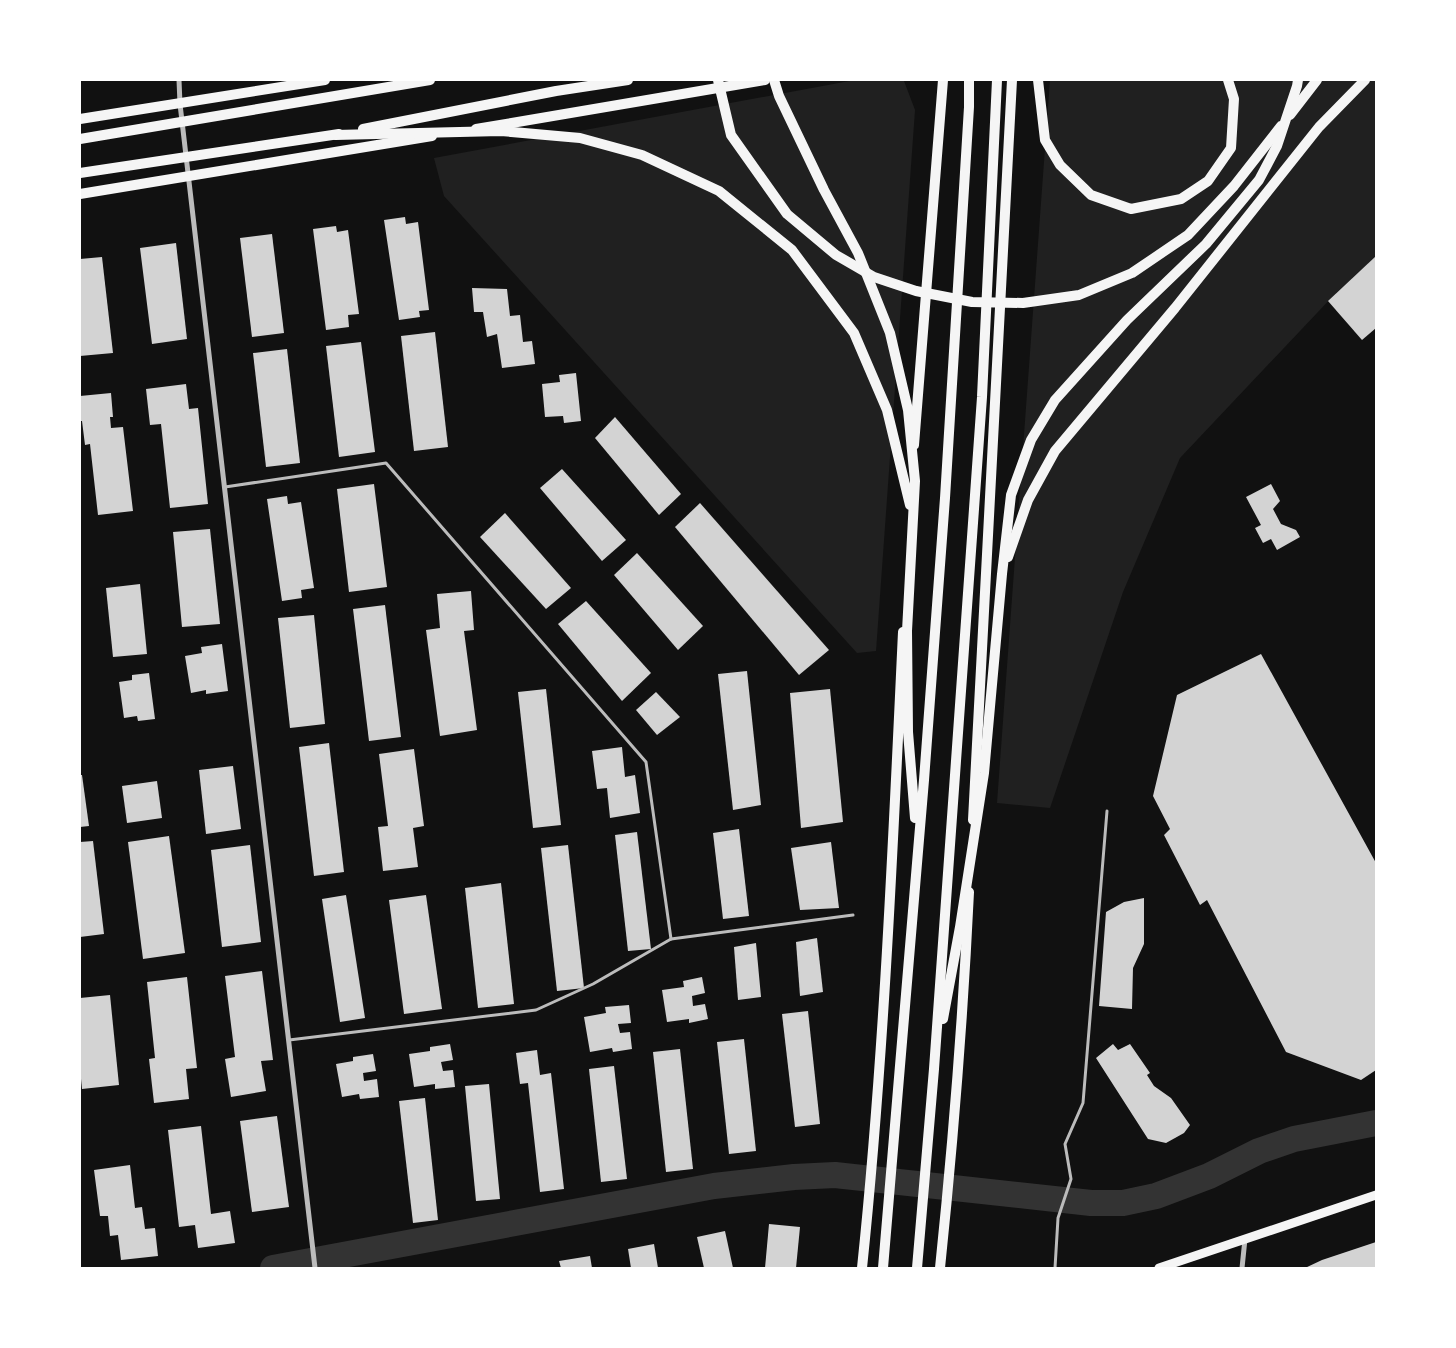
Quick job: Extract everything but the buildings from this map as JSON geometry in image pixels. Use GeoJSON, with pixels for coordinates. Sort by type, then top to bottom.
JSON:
{"type":"FeatureCollection","features":[{"type":"Feature","properties":{"kind":"main road"},"geometry":{"type":"LineString","coordinates":[[80,119],[325,80]]}},
{"type":"Feature","properties":{"kind":"main road"},"geometry":{"type":"LineString","coordinates":[[388,87],[404,80]]}},
{"type":"Feature","properties":{"kind":"main road"},"geometry":{"type":"LineString","coordinates":[[80,139],[430,80]]}},
{"type":"Feature","properties":{"kind":"main road"},"geometry":{"type":"LineString","coordinates":[[80,173],[335,135],[556,91],[628,80]]}},
{"type":"Feature","properties":{"kind":"main road"},"geometry":{"type":"LineString","coordinates":[[718,80],[731,135],[787,214],[836,255],[874,277],[916,291],[972,302],[1023,303],[1079,294],[1132,273],[1188,235],[1234,186],[1317,80]]}},
{"type":"Feature","properties":{"kind":"main road"},"geometry":{"type":"LineString","coordinates":[[80,194],[765,80]]}},
{"type":"Feature","properties":{"kind":"main road"},"geometry":{"type":"LineString","coordinates":[[774,80],[779,96],[824,190],[858,254],[890,333],[908,410],[915,482],[907,631],[908,732],[918,847]]}},
{"type":"Feature","properties":{"kind":"main road"},"geometry":{"type":"LineString","coordinates":[[862,1268],[874,1152],[892,865],[907,535],[943,80]]}},
{"type":"Feature","properties":{"kind":"main road"},"geometry":{"type":"LineString","coordinates":[[883,1268],[945,498],[969,107],[969,80]]}},
{"type":"Feature","properties":{"kind":"main road"},"geometry":{"type":"LineString","coordinates":[[917,1268],[934,1069],[982,397],[997,80]]}},
{"type":"Feature","properties":{"kind":"main road"},"geometry":{"type":"LineString","coordinates":[[940,1268],[964,999],[1012,80]]}},
{"type":"Feature","properties":{"kind":"main road"},"geometry":{"type":"LineString","coordinates":[[1038,80],[1045,140],[1060,165],[1092,196],[1131,209],[1181,199],[1208,181],[1231,148],[1234,99],[1228,80]]}},
{"type":"Feature","properties":{"kind":"main road"},"geometry":{"type":"LineString","coordinates":[[934,1069],[960,927],[984,773],[1011,495],[1031,440],[1055,400],[1127,320],[1206,244],[1259,180],[1277,146],[1298,80]]}},
{"type":"Feature","properties":{"kind":"main road"},"geometry":{"type":"LineString","coordinates":[[1002,574],[1028,500],[1055,451],[1174,308],[1319,127],[1365,80]]}},
{"type":"Feature","properties":{"kind":"main road"},"geometry":{"type":"LineString","coordinates":[[335,135],[501,130],[580,138],[642,155],[719,191],[792,250],[854,332],[887,410],[913,516]]}},
{"type":"Feature","properties":{"kind":"main road"},"geometry":{"type":"LineString","coordinates":[[1159,1268],[1376,1196]]}},
{"type":"Feature","properties":{"kind":"street"},"geometry":{"type":"LineString","coordinates":[[179,80],[180,104],[190,176],[315,1268]]}},
{"type":"Feature","properties":{"kind":"street"},"geometry":{"type":"LineString","coordinates":[[1242,1268],[1245,1239]]}},
{"type":"Feature","properties":{"kind":"lane"},"geometry":{"type":"LineString","coordinates":[[225,487],[386,463],[646,762],[671,939]]}},
{"type":"Feature","properties":{"kind":"lane"},"geometry":{"type":"LineString","coordinates":[[1055,1268],[1058,1218],[1072,1179],[1064,1144],[1083,1102],[1107,811]]}},
{"type":"Feature","properties":{"kind":"lane"},"geometry":{"type":"LineString","coordinates":[[289,1040],[536,1010],[593,984],[671,939],[853,915]]}},
{"type":"Feature","properties":{"kind":"shaded area"},"geometry":{"type":"Polygon","coordinates":[[[855,80],[904,81],[915,110],[876,651],[857,653],[444,196],[434,158],[855,80]]]}},
{"type":"Feature","properties":{"kind":"shaded area"},"geometry":{"type":"Polygon","coordinates":[[[1050,80],[1376,80],[1376,256],[1334,295],[1180,458],[1123,592],[1050,808],[997,803],[1050,80]]]}},
{"type":"Feature","properties":{"kind":"waterway"},"geometry":{"type":"LineString","coordinates":[[273,1268],[714,1186],[794,1177],[835,1175],[1091,1203],[1123,1203],[1156,1196],[1209,1176],[1259,1151],[1294,1139],[1376,1123]]}}]}
